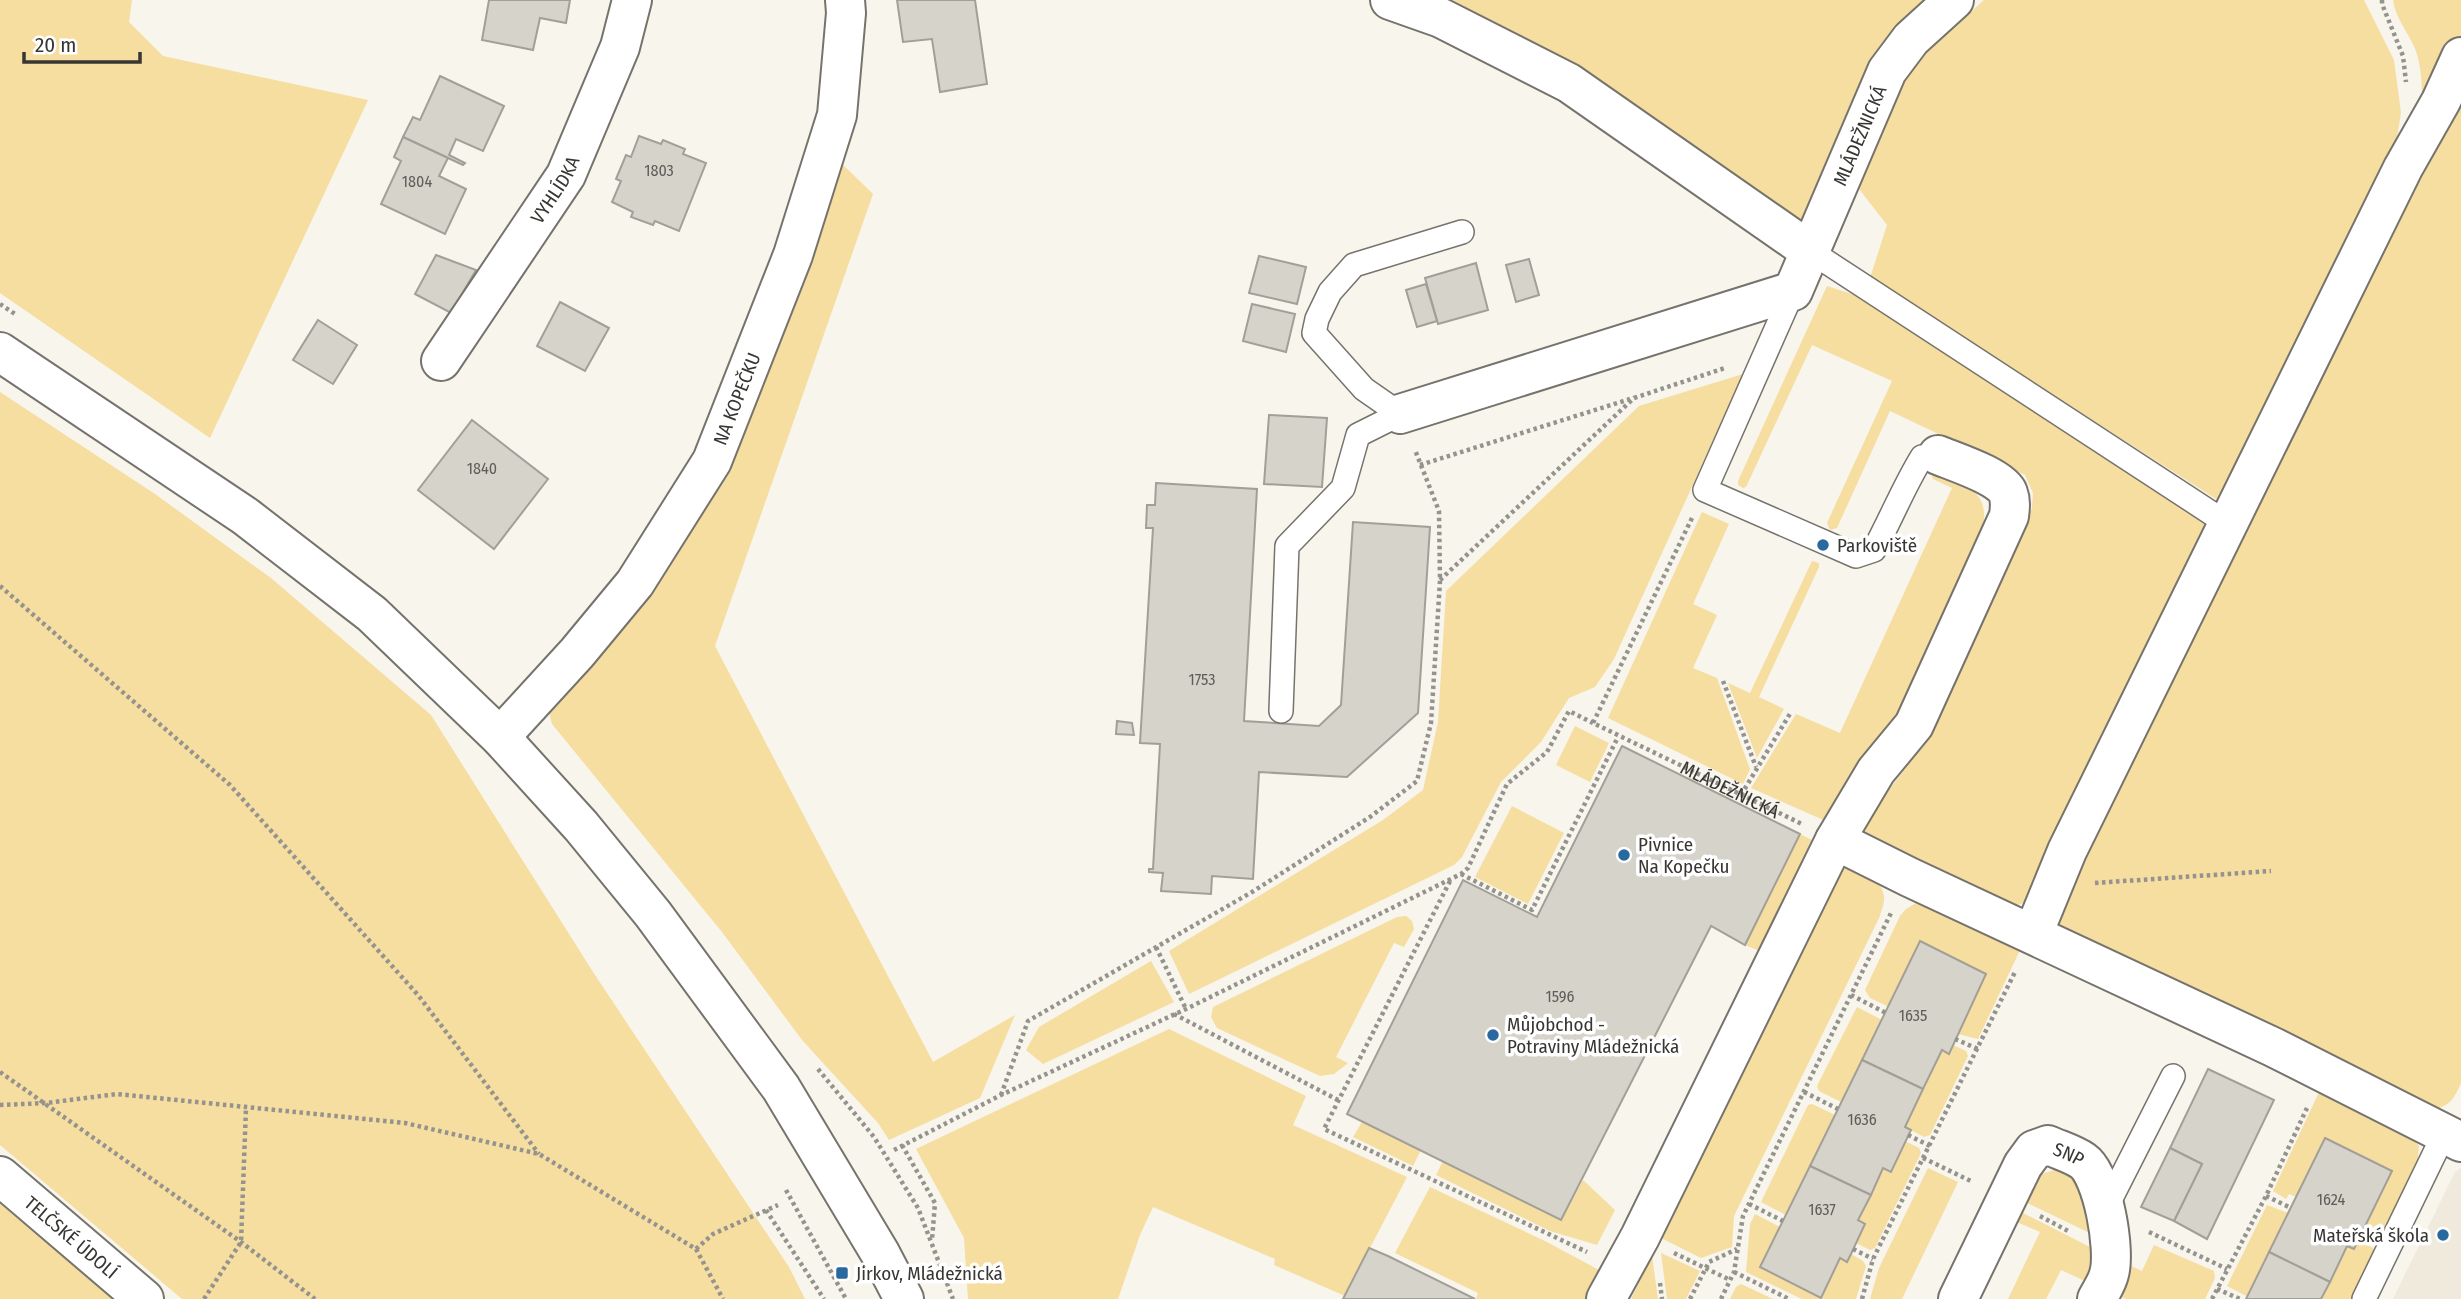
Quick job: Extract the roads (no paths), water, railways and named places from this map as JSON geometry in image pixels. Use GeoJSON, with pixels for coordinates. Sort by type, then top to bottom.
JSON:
{"type":"FeatureCollection","features":[{"type":"Feature","properties":{"kind":"street","name":"VYHLÍDKA"},"geometry":{"type":"LineString","coordinates":[[441,361],[566,175],[620,47],[632,0]]}},
{"type":"Feature","properties":{"kind":"street","name":"NA KOPEČKU"},"geometry":{"type":"LineString","coordinates":[[500,737],[578,653],[635,583],[712,461],[793,255],[837,115],[845,0]]}},
{"type":"Feature","properties":{"kind":"street"},"geometry":{"type":"LineString","coordinates":[[1390,0],[1441,18],[1569,83],[1810,251]]}},
{"type":"Feature","properties":{"kind":"street","name":"MLÁDEŽNICKÁ"},"geometry":{"type":"LineString","coordinates":[[1793,291],[1887,71],[1911,39],[1954,0]]}},
{"type":"Feature","properties":{"kind":"street"},"geometry":{"type":"LineString","coordinates":[[2033,934],[2067,851],[2461,57]]}},
{"type":"Feature","properties":{"kind":"street"},"geometry":{"type":"LineString","coordinates":[[1400,414],[1793,291]]}},
{"type":"Feature","properties":{"kind":"street"},"geometry":{"type":"LineString","coordinates":[[0,352],[266,532],[372,614],[500,737],[581,825],[653,914],[780,1088],[880,1253],[904,1299]]}},
{"type":"Feature","properties":{"kind":"street"},"geometry":{"type":"LineString","coordinates":[[1606,1299],[1646,1224],[1835,839],[1876,771],[1914,724],[2009,516],[2011,502],[2007,490],[1996,480],[1938,455]]}},
{"type":"Feature","properties":{"kind":"street"},"geometry":{"type":"LineString","coordinates":[[1835,839],[1909,877],[2324,1073],[2452,1138]]}},
{"type":"Feature","properties":{"kind":"street","name":"SNP"},"geometry":{"type":"LineString","coordinates":[[1958,1299],[2023,1165],[2034,1150],[2048,1145],[2085,1162],[2099,1188],[2112,1250],[2109,1274],[2097,1299]]}},
{"type":"Feature","properties":{"kind":"street","name":"TELČSKÉ ÚDOLÍ"},"geometry":{"type":"LineString","coordinates":[[0,1176],[144,1299]]}},
{"type":"Feature","properties":{"kind":"lane"},"geometry":{"type":"LineString","coordinates":[[1281,711],[1287,546],[1343,488],[1358,435],[1400,414],[1364,389],[1314,333],[1317,319],[1330,292],[1354,265],[1462,232]]}},
{"type":"Feature","properties":{"kind":"lane"},"geometry":{"type":"LineString","coordinates":[[1810,251],[2228,524]]}},
{"type":"Feature","properties":{"kind":"lane","name":"MLÁDEŽNICKÁ"},"geometry":{"type":"LineString","coordinates":[[1793,291],[1706,490],[1856,556],[1874,550],[1922,457],[1938,455]]}},
{"type":"Feature","properties":{"kind":"lane"},"geometry":{"type":"LineString","coordinates":[[2105,1210],[2173,1076]]}},
{"type":"Feature","properties":{"kind":"lane"},"geometry":{"type":"LineString","coordinates":[[2364,1299],[2452,1138]]}},
{"type":"Feature","properties":{"kind":"place","name":"Parkoviště"},"geometry":{"type":"Point","coordinates":[1823,545]}},
{"type":"Feature","properties":{"kind":"place","name":"Pivnice Na Kopečku"},"geometry":{"type":"Point","coordinates":[1624,855]}},
{"type":"Feature","properties":{"kind":"place","name":"Můjobchod - Potraviny Mládežnická"},"geometry":{"type":"Point","coordinates":[1493,1035]}},
{"type":"Feature","properties":{"kind":"place","name":"Mateřská škola"},"geometry":{"type":"Point","coordinates":[2443,1235]}},
{"type":"Feature","properties":{"kind":"place","name":"Jirkov, Mládežnická"},"geometry":{"type":"Point","coordinates":[842,1273]}}]}
